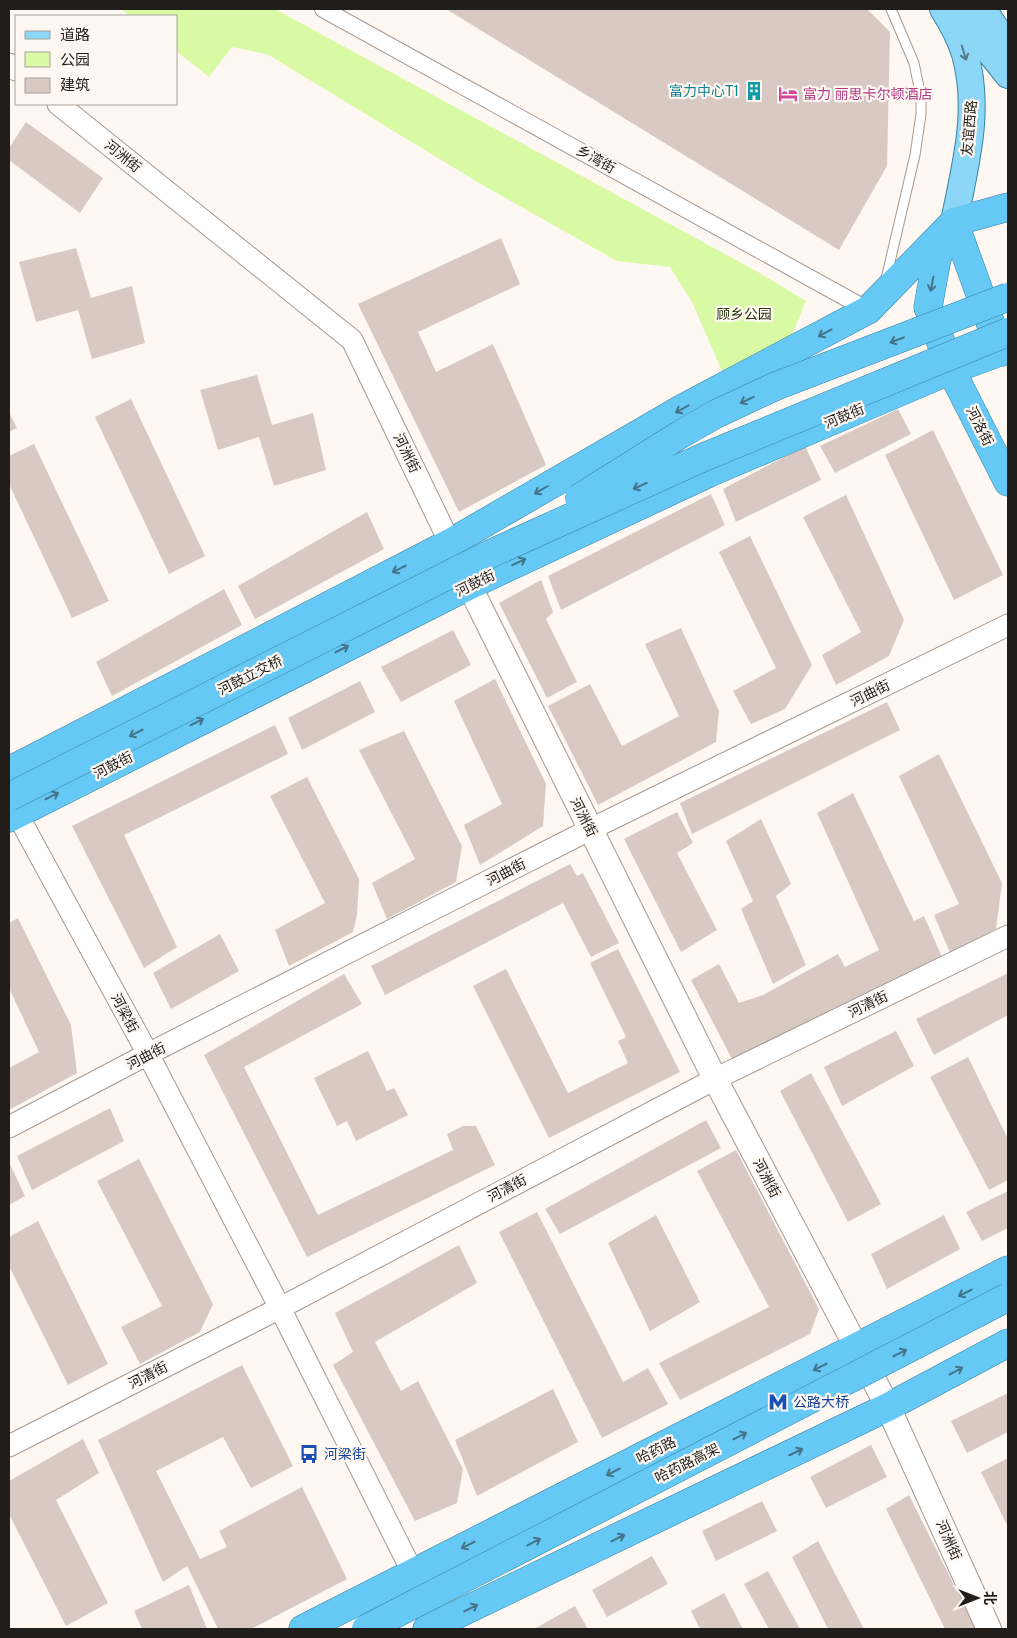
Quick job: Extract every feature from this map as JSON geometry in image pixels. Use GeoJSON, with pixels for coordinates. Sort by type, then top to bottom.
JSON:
{"type":"FeatureCollection","features":[{"type":"Feature","properties":{"kind":"highway"},"geometry":{"type":"LineString","coordinates":[[9,770],[450,542],[684,408],[875,303],[954,222],[1008,207]]}},
{"type":"Feature","properties":{"kind":"highway"},"geometry":{"type":"LineString","coordinates":[[492,553],[704,457],[1006,344],[954,222]]}},
{"type":"Feature","properties":{"kind":"highway","name":"河洛街"},"geometry":{"type":"LineString","coordinates":[[954,222],[937,258],[928,307],[951,370],[1008,482]]}},
{"type":"Feature","properties":{"kind":"highway"},"geometry":{"type":"LineString","coordinates":[[492,553],[716,414],[776,386],[1008,297]]}},
{"type":"Feature","properties":{"kind":"highway","name":"河鼓街"},"geometry":{"type":"LineString","coordinates":[[11,807],[468,586],[709,473],[951,370],[1006,344]]}},
{"type":"Feature","properties":{"kind":"highway","name":"河鼓立交桥"},"geometry":{"type":"LineString","coordinates":[[11,807],[492,553]]}},
{"type":"Feature","properties":{"kind":"highway","name":"哈药路"},"geometry":{"type":"LineString","coordinates":[[303,1629],[1008,1270]]}},
{"type":"Feature","properties":{"kind":"highway","name":"哈药路高架"},"geometry":{"type":"LineString","coordinates":[[366,1629],[1008,1297]]}},
{"type":"Feature","properties":{"kind":"highway"},"geometry":{"type":"LineString","coordinates":[[436,1627],[888,1407],[1008,1343]]}},
{"type":"Feature","properties":{"kind":"main road","name":"友谊西路"},"geometry":{"type":"LineString","coordinates":[[943,9],[965,53],[972,97],[970,142],[954,222]]}},
{"type":"Feature","properties":{"kind":"main road"},"geometry":{"type":"LineString","coordinates":[[954,9],[1008,75]]}},
{"type":"Feature","properties":{"kind":"main road"},"geometry":{"type":"LineString","coordinates":[[983,9],[1008,47]]}},
{"type":"Feature","properties":{"kind":"main road","name":"河洲街"},"geometry":{"type":"LineString","coordinates":[[450,542],[468,586],[715,1079],[888,1407],[989,1629]]}},
{"type":"Feature","properties":{"kind":"street","name":"乡湾街"},"geometry":{"type":"LineString","coordinates":[[322,9],[875,303]]}},
{"type":"Feature","properties":{"kind":"street","name":"河洲街"},"geometry":{"type":"LineString","coordinates":[[59,105],[352,340],[450,542]]}},
{"type":"Feature","properties":{"kind":"street","name":"河曲街"},"geometry":{"type":"LineString","coordinates":[[9,1127],[148,1054],[590,829],[1008,625]]}},
{"type":"Feature","properties":{"kind":"street","name":"河梁街"},"geometry":{"type":"LineString","coordinates":[[11,807],[148,1054],[280,1308],[413,1572],[436,1627]]}},
{"type":"Feature","properties":{"kind":"street","name":"河清街"},"geometry":{"type":"LineString","coordinates":[[9,1446],[280,1308],[715,1079],[1008,936]]}},
{"type":"Feature","properties":{"kind":"lane"},"geometry":{"type":"LineString","coordinates":[[875,303],[915,156],[921,114],[921,97],[914,63],[891,9]]}},
{"type":"Feature","properties":{"kind":"green space","name":"顾乡公园"},"geometry":{"type":"Polygon","coordinates":[[[121,9],[275,9],[758,272],[806,301],[791,337],[724,376],[692,302],[670,267],[617,261],[479,183],[267,54],[232,47],[209,77],[178,53],[178,15],[129,15],[121,9]]]}},
{"type":"Feature","properties":{"kind":"building"},"geometry":{"type":"Polygon","coordinates":[[[446,9],[867,9],[890,32],[887,166],[839,250],[446,9]]]}},
{"type":"Feature","properties":{"kind":"building"},"geometry":{"type":"Polygon","coordinates":[[[26,122],[103,178],[80,213],[9,160],[9,148],[26,122]]]}},
{"type":"Feature","properties":{"kind":"building"},"geometry":{"type":"Polygon","coordinates":[[[501,238],[520,284],[418,332],[436,372],[493,344],[546,465],[459,512],[358,304],[501,238]]]}},
{"type":"Feature","properties":{"kind":"building"},"geometry":{"type":"Polygon","coordinates":[[[76,248],[91,298],[132,286],[145,343],[92,359],[78,310],[36,322],[19,262],[76,248]]]}},
{"type":"Feature","properties":{"kind":"building"},"geometry":{"type":"Polygon","coordinates":[[[257,375],[272,425],[313,413],[326,470],[274,486],[259,437],[218,450],[200,390],[257,375]]]}},
{"type":"Feature","properties":{"kind":"building"},"geometry":{"type":"Polygon","coordinates":[[[131,399],[205,556],[169,574],[95,417],[131,399]]]}},
{"type":"Feature","properties":{"kind":"building"},"geometry":{"type":"Polygon","coordinates":[[[898,409],[911,434],[835,473],[820,446],[898,409]]]}},
{"type":"Feature","properties":{"kind":"building"},"geometry":{"type":"Polygon","coordinates":[[[9,412],[17,428],[9,432],[9,412]]]}},
{"type":"Feature","properties":{"kind":"building"},"geometry":{"type":"Polygon","coordinates":[[[933,430],[1003,575],[954,600],[885,455],[933,430]]]}},
{"type":"Feature","properties":{"kind":"building"},"geometry":{"type":"Polygon","coordinates":[[[34,444],[109,601],[72,618],[9,484],[9,456],[34,444]]]}},
{"type":"Feature","properties":{"kind":"building"},"geometry":{"type":"Polygon","coordinates":[[[805,446],[821,480],[736,522],[723,489],[805,446]]]}},
{"type":"Feature","properties":{"kind":"building"},"geometry":{"type":"Polygon","coordinates":[[[711,494],[725,525],[561,610],[548,576],[711,494]]]}},
{"type":"Feature","properties":{"kind":"building"},"geometry":{"type":"Polygon","coordinates":[[[846,495],[904,620],[889,656],[836,685],[822,655],[861,632],[803,517],[846,495]]]}},
{"type":"Feature","properties":{"kind":"building"},"geometry":{"type":"Polygon","coordinates":[[[367,512],[384,549],[255,619],[238,586],[367,512]]]}},
{"type":"Feature","properties":{"kind":"building"},"geometry":{"type":"Polygon","coordinates":[[[750,536],[812,665],[785,709],[751,724],[733,691],[776,668],[719,552],[750,536]]]}},
{"type":"Feature","properties":{"kind":"building"},"geometry":{"type":"Polygon","coordinates":[[[541,580],[553,612],[546,619],[577,682],[547,698],[499,603],[541,580]]]}},
{"type":"Feature","properties":{"kind":"building"},"geometry":{"type":"Polygon","coordinates":[[[224,589],[242,625],[112,696],[96,662],[224,589]]]}},
{"type":"Feature","properties":{"kind":"building"},"geometry":{"type":"Polygon","coordinates":[[[681,628],[719,711],[716,742],[598,805],[548,706],[590,684],[622,746],[679,716],[645,644],[681,628]]]}},
{"type":"Feature","properties":{"kind":"building"},"geometry":{"type":"Polygon","coordinates":[[[453,630],[471,665],[401,702],[381,667],[453,630]]]}},
{"type":"Feature","properties":{"kind":"building"},"geometry":{"type":"Polygon","coordinates":[[[495,679],[546,784],[543,826],[480,865],[464,825],[502,804],[454,701],[495,679]]]}},
{"type":"Feature","properties":{"kind":"building"},"geometry":{"type":"Polygon","coordinates":[[[360,681],[375,712],[302,750],[288,718],[360,681]]]}},
{"type":"Feature","properties":{"kind":"building"},"geometry":{"type":"Polygon","coordinates":[[[887,702],[900,730],[692,834],[680,803],[887,702]]]}},
{"type":"Feature","properties":{"kind":"building"},"geometry":{"type":"Polygon","coordinates":[[[275,725],[288,754],[124,835],[177,947],[144,968],[72,826],[275,725]]]}},
{"type":"Feature","properties":{"kind":"building"},"geometry":{"type":"Polygon","coordinates":[[[404,731],[462,846],[456,882],[387,919],[372,883],[415,859],[359,750],[404,731]]]}},
{"type":"Feature","properties":{"kind":"building"},"geometry":{"type":"Polygon","coordinates":[[[939,754],[1002,883],[996,929],[950,953],[934,915],[959,904],[899,776],[939,754]]]}},
{"type":"Feature","properties":{"kind":"building"},"geometry":{"type":"Polygon","coordinates":[[[307,777],[359,879],[357,915],[353,932],[289,966],[275,930],[325,903],[270,796],[307,777]]]}},
{"type":"Feature","properties":{"kind":"building"},"geometry":{"type":"Polygon","coordinates":[[[853,793],[914,921],[924,916],[942,957],[732,1059],[691,980],[719,964],[739,1003],[763,995],[838,954],[845,967],[879,950],[817,813],[853,793]]]}},
{"type":"Feature","properties":{"kind":"building"},"geometry":{"type":"Polygon","coordinates":[[[677,812],[693,843],[677,853],[717,930],[681,952],[624,839],[677,812]]]}},
{"type":"Feature","properties":{"kind":"building"},"geometry":{"type":"Polygon","coordinates":[[[761,819],[791,884],[776,896],[806,965],[773,984],[741,909],[753,901],[726,841],[761,819]]]}},
{"type":"Feature","properties":{"kind":"building"},"geometry":{"type":"Polygon","coordinates":[[[570,864],[577,876],[583,873],[619,943],[591,957],[563,903],[385,995],[371,966],[570,864]]]}},
{"type":"Feature","properties":{"kind":"building"},"geometry":{"type":"Polygon","coordinates":[[[18,918],[71,1025],[77,1073],[9,1110],[9,1068],[39,1052],[9,988],[9,923],[18,918]]]}},
{"type":"Feature","properties":{"kind":"building"},"geometry":{"type":"Polygon","coordinates":[[[220,934],[239,971],[171,1009],[153,973],[220,934]]]}},
{"type":"Feature","properties":{"kind":"building"},"geometry":{"type":"Polygon","coordinates":[[[618,949],[680,1072],[549,1138],[473,986],[506,969],[568,1093],[628,1063],[618,1041],[626,1037],[590,963],[618,949]]]}},
{"type":"Feature","properties":{"kind":"building"},"geometry":{"type":"Polygon","coordinates":[[[1008,973],[1008,1015],[934,1055],[916,1019],[1008,973]]]}},
{"type":"Feature","properties":{"kind":"building"},"geometry":{"type":"Polygon","coordinates":[[[344,974],[362,1004],[244,1067],[318,1215],[453,1150],[447,1134],[463,1126],[476,1126],[495,1165],[307,1257],[204,1055],[344,974]]]}},
{"type":"Feature","properties":{"kind":"building"},"geometry":{"type":"Polygon","coordinates":[[[896,1031],[914,1066],[842,1106],[824,1067],[896,1031]]]}},
{"type":"Feature","properties":{"kind":"building"},"geometry":{"type":"Polygon","coordinates":[[[368,1051],[387,1091],[394,1088],[408,1115],[356,1141],[347,1121],[337,1126],[314,1078],[368,1051]]]}},
{"type":"Feature","properties":{"kind":"building"},"geometry":{"type":"Polygon","coordinates":[[[968,1057],[1008,1139],[1008,1180],[989,1190],[930,1077],[968,1057]]]}},
{"type":"Feature","properties":{"kind":"building"},"geometry":{"type":"Polygon","coordinates":[[[811,1073],[881,1204],[848,1222],[780,1091],[811,1073]]]}},
{"type":"Feature","properties":{"kind":"building"},"geometry":{"type":"Polygon","coordinates":[[[110,1108],[124,1141],[32,1190],[17,1156],[110,1108]]]}},
{"type":"Feature","properties":{"kind":"building"},"geometry":{"type":"Polygon","coordinates":[[[706,1120],[721,1148],[560,1234],[545,1209],[706,1120]]]}},
{"type":"Feature","properties":{"kind":"building"},"geometry":{"type":"Polygon","coordinates":[[[736,1150],[819,1309],[810,1334],[680,1400],[659,1363],[769,1307],[697,1171],[736,1150]]]}},
{"type":"Feature","properties":{"kind":"building"},"geometry":{"type":"Polygon","coordinates":[[[139,1159],[213,1304],[200,1332],[140,1364],[121,1327],[162,1306],[97,1181],[139,1159]]]}},
{"type":"Feature","properties":{"kind":"building"},"geometry":{"type":"Polygon","coordinates":[[[9,1162],[25,1196],[9,1205],[9,1162]]]}},
{"type":"Feature","properties":{"kind":"building"},"geometry":{"type":"Polygon","coordinates":[[[1008,1191],[1008,1228],[982,1241],[966,1212],[1008,1191]]]}},
{"type":"Feature","properties":{"kind":"building"},"geometry":{"type":"Polygon","coordinates":[[[537,1212],[623,1382],[648,1368],[668,1404],[602,1438],[499,1232],[537,1212]]]}},
{"type":"Feature","properties":{"kind":"building"},"geometry":{"type":"Polygon","coordinates":[[[656,1215],[700,1302],[650,1331],[608,1243],[656,1215]]]}},
{"type":"Feature","properties":{"kind":"building"},"geometry":{"type":"Polygon","coordinates":[[[944,1215],[960,1249],[887,1289],[871,1254],[944,1215]]]}},
{"type":"Feature","properties":{"kind":"building"},"geometry":{"type":"Polygon","coordinates":[[[38,1221],[108,1364],[68,1385],[9,1266],[9,1237],[38,1221]]]}},
{"type":"Feature","properties":{"kind":"building"},"geometry":{"type":"Polygon","coordinates":[[[459,1245],[477,1283],[375,1342],[401,1391],[418,1381],[463,1469],[457,1503],[415,1521],[333,1365],[353,1352],[335,1313],[459,1245]]]}},
{"type":"Feature","properties":{"kind":"building"},"geometry":{"type":"Polygon","coordinates":[[[242,1365],[293,1466],[251,1488],[223,1437],[156,1471],[200,1559],[227,1547],[219,1531],[302,1487],[347,1579],[251,1629],[218,1629],[187,1566],[163,1582],[98,1440],[242,1365]]]}},
{"type":"Feature","properties":{"kind":"building"},"geometry":{"type":"Polygon","coordinates":[[[553,1389],[578,1442],[477,1496],[455,1440],[553,1389]]]}},
{"type":"Feature","properties":{"kind":"building"},"geometry":{"type":"Polygon","coordinates":[[[1008,1393],[1008,1432],[967,1453],[951,1421],[1008,1393]]]}},
{"type":"Feature","properties":{"kind":"building"},"geometry":{"type":"Polygon","coordinates":[[[83,1439],[99,1473],[56,1500],[108,1603],[66,1626],[9,1514],[9,1481],[83,1439]]]}},
{"type":"Feature","properties":{"kind":"building"},"geometry":{"type":"Polygon","coordinates":[[[871,1445],[887,1477],[826,1508],[810,1477],[871,1445]]]}},
{"type":"Feature","properties":{"kind":"building"},"geometry":{"type":"Polygon","coordinates":[[[1008,1458],[1008,1527],[981,1472],[1008,1458]]]}},
{"type":"Feature","properties":{"kind":"building"},"geometry":{"type":"Polygon","coordinates":[[[909,1495],[976,1629],[945,1629],[886,1509],[909,1495]]]}},
{"type":"Feature","properties":{"kind":"building"},"geometry":{"type":"Polygon","coordinates":[[[762,1501],[777,1531],[716,1561],[702,1531],[762,1501]]]}},
{"type":"Feature","properties":{"kind":"building"},"geometry":{"type":"Polygon","coordinates":[[[818,1541],[864,1629],[828,1629],[792,1557],[818,1541]]]}},
{"type":"Feature","properties":{"kind":"building"},"geometry":{"type":"Polygon","coordinates":[[[652,1556],[668,1584],[607,1617],[592,1590],[652,1556]]]}},
{"type":"Feature","properties":{"kind":"building"},"geometry":{"type":"Polygon","coordinates":[[[768,1571],[800,1629],[769,1629],[744,1584],[768,1571]]]}},
{"type":"Feature","properties":{"kind":"building"},"geometry":{"type":"Polygon","coordinates":[[[189,1585],[207,1629],[142,1629],[134,1611],[189,1585]]]}},
{"type":"Feature","properties":{"kind":"building"},"geometry":{"type":"Polygon","coordinates":[[[724,1593],[743,1629],[700,1629],[691,1611],[724,1593]]]}},
{"type":"Feature","properties":{"kind":"building"},"geometry":{"type":"Polygon","coordinates":[[[575,1606],[588,1629],[534,1629],[575,1606]]]}},
{"type":"Feature","properties":{"kind":"place","name":"富力中心T1"},"geometry":{"type":"Point","coordinates":[754,91]}},
{"type":"Feature","properties":{"kind":"place","name":"富力 丽思卡尔顿酒店"},"geometry":{"type":"Point","coordinates":[788,94]}},
{"type":"Feature","properties":{"kind":"place","name":"公路大桥"},"geometry":{"type":"Point","coordinates":[778,1402]}},
{"type":"Feature","properties":{"kind":"place","name":"河梁街"},"geometry":{"type":"Point","coordinates":[309,1454]}}]}
